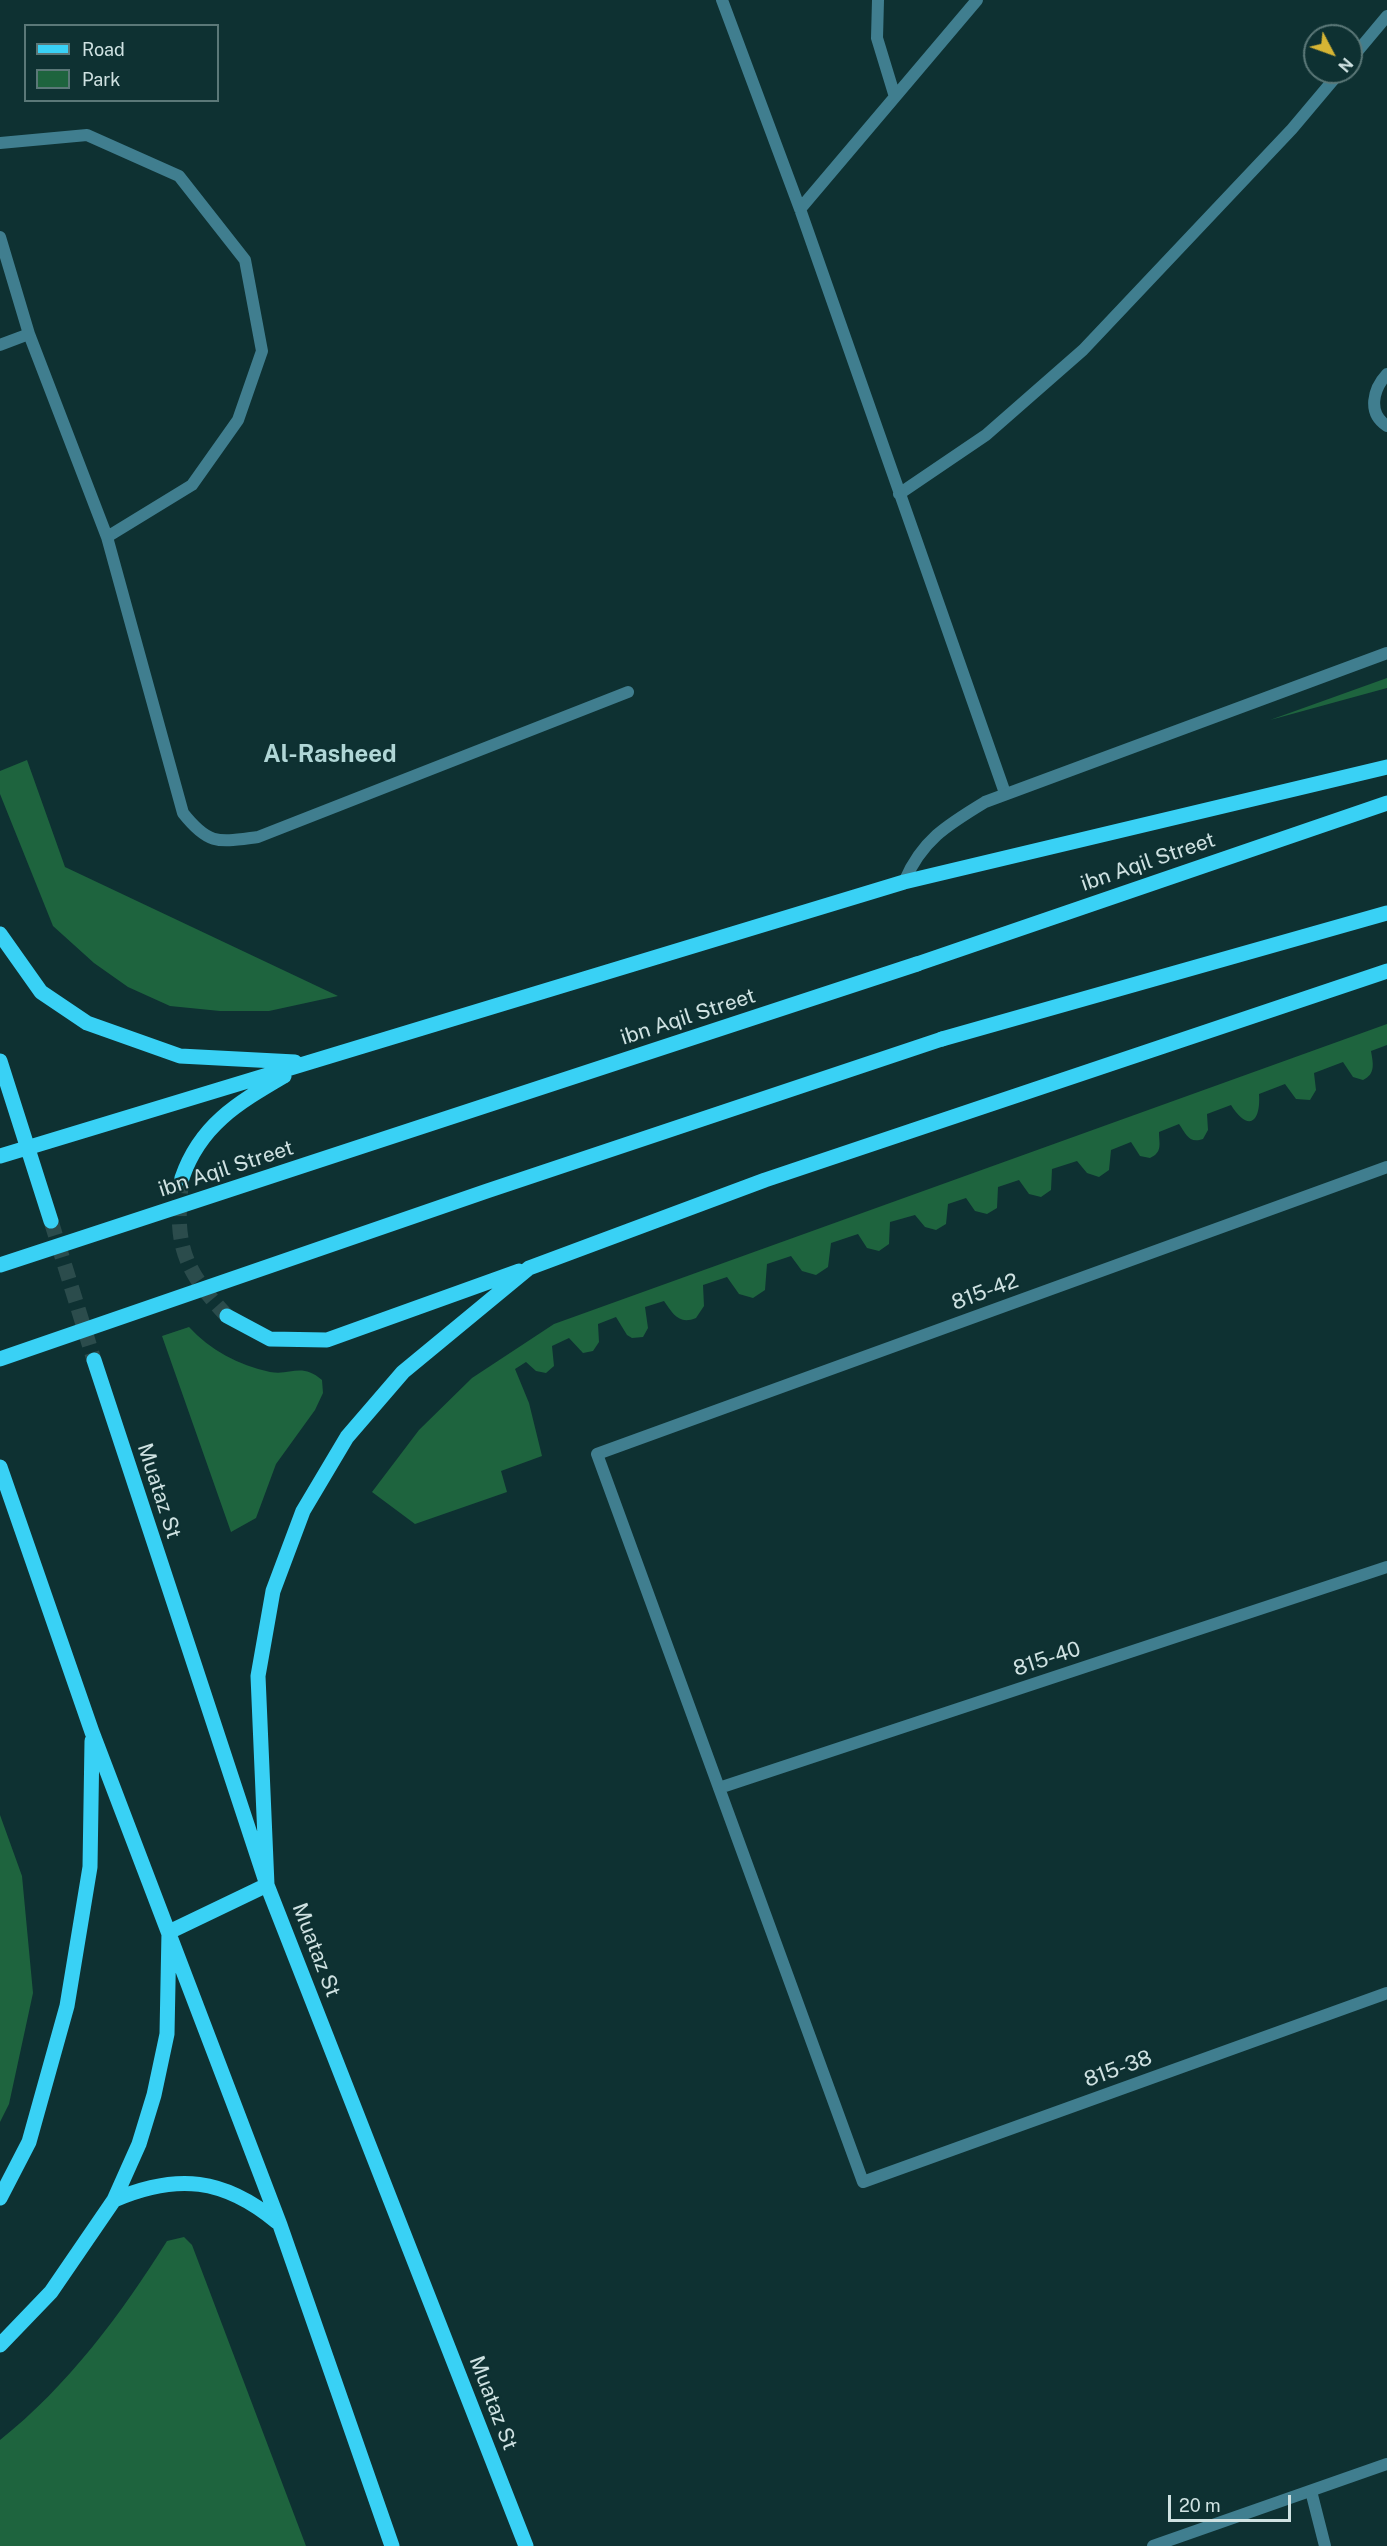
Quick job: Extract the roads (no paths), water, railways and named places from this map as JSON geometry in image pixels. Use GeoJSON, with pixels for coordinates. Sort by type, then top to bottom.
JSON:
{"type":"FeatureCollection","features":[{"type":"Feature","properties":{"kind":"main road"},"geometry":{"type":"LineString","coordinates":[[0,1156],[904,882],[1387,767]]}},
{"type":"Feature","properties":{"kind":"main road","name":"ibn Aqil Street"},"geometry":{"type":"LineString","coordinates":[[0,1265],[917,964],[1387,803]]}},
{"type":"Feature","properties":{"kind":"main road"},"geometry":{"type":"LineString","coordinates":[[0,1359],[487,1191],[942,1039],[1387,913]]}},
{"type":"Feature","properties":{"kind":"main road"},"geometry":{"type":"LineString","coordinates":[[0,934],[41,992],[87,1023],[180,1056],[307,1062]]}},
{"type":"Feature","properties":{"kind":"main road"},"geometry":{"type":"LineString","coordinates":[[227,1316],[270,1339],[327,1340],[765,1180],[1387,971]]}},
{"type":"Feature","properties":{"kind":"main road"},"geometry":{"type":"LineString","coordinates":[[0,1061],[51,1221]]}},
{"type":"Feature","properties":{"kind":"main road"},"geometry":{"type":"LineString","coordinates":[[182,1178],[203,1135],[247,1097],[307,1062]]}},
{"type":"Feature","properties":{"kind":"main road"},"geometry":{"type":"LineString","coordinates":[[169,1932],[267,1885],[258,1676],[273,1592],[303,1511],[347,1437],[403,1372],[529,1268]]}},
{"type":"Feature","properties":{"kind":"main road","name":"Muataz St"},"geometry":{"type":"LineString","coordinates":[[94,1360],[267,1885],[526,2546]]}},
{"type":"Feature","properties":{"kind":"main road"},"geometry":{"type":"LineString","coordinates":[[0,1467],[92,1732],[280,2225],[392,2546]]}},
{"type":"Feature","properties":{"kind":"main road"},"geometry":{"type":"LineString","coordinates":[[0,2198],[29,2142],[50,2075],[67,2006],[90,1866],[92,1732]]}},
{"type":"Feature","properties":{"kind":"main road"},"geometry":{"type":"LineString","coordinates":[[0,2344],[51,2292],[114,2200],[140,2144],[154,2095],[166,2034],[169,1932]]}},
{"type":"Feature","properties":{"kind":"main road"},"geometry":{"type":"LineString","coordinates":[[114,2200],[142,2188],[171,2182],[202,2184],[230,2191],[257,2205],[280,2225]]}},
{"type":"Feature","properties":{"kind":"street"},"geometry":{"type":"LineString","coordinates":[[722,0],[800,209],[1005,793]]}},
{"type":"Feature","properties":{"kind":"street"},"geometry":{"type":"LineString","coordinates":[[878,0],[877,38],[895,97]]}},
{"type":"Feature","properties":{"kind":"street"},"geometry":{"type":"LineString","coordinates":[[800,209],[977,0]]}},
{"type":"Feature","properties":{"kind":"street"},"geometry":{"type":"LineString","coordinates":[[1363,45],[1387,16]]}},
{"type":"Feature","properties":{"kind":"street"},"geometry":{"type":"LineString","coordinates":[[899,494],[986,435],[1083,350],[1292,129],[1330,84]]}},
{"type":"Feature","properties":{"kind":"street"},"geometry":{"type":"LineString","coordinates":[[0,143],[87,135],[179,176],[246,260],[262,351],[238,420],[192,485],[107,537]]}},
{"type":"Feature","properties":{"kind":"street"},"geometry":{"type":"LineString","coordinates":[[0,237],[29,334],[107,537],[183,813],[199,833],[223,842],[258,837],[628,692]]}},
{"type":"Feature","properties":{"kind":"street"},"geometry":{"type":"LineString","coordinates":[[0,345],[29,334]]}},
{"type":"Feature","properties":{"kind":"street"},"geometry":{"type":"LineString","coordinates":[[1387,374],[1377,384],[1373,405],[1380,422],[1387,426]]}},
{"type":"Feature","properties":{"kind":"street"},"geometry":{"type":"LineString","coordinates":[[904,882],[921,850],[933,837],[985,802],[1387,653]]}},
{"type":"Feature","properties":{"kind":"street","name":"815-42"},"geometry":{"type":"LineString","coordinates":[[719,1788],[597,1454],[1387,1167]]}},
{"type":"Feature","properties":{"kind":"street","name":"815-40"},"geometry":{"type":"LineString","coordinates":[[719,1788],[1387,1567]]}},
{"type":"Feature","properties":{"kind":"street","name":"815-38"},"geometry":{"type":"LineString","coordinates":[[719,1788],[863,2182],[1387,1993]]}},
{"type":"Feature","properties":{"kind":"street"},"geometry":{"type":"LineString","coordinates":[[1153,2546],[1387,2464]]}},
{"type":"Feature","properties":{"kind":"street"},"geometry":{"type":"LineString","coordinates":[[1311,2491],[1325,2546]]}},
{"type":"Feature","properties":{"kind":"tunnel"},"geometry":{"type":"LineString","coordinates":[[182,1178],[179,1220],[185,1253],[200,1283],[227,1316]]}},
{"type":"Feature","properties":{"kind":"tunnel"},"geometry":{"type":"LineString","coordinates":[[51,1221],[94,1360]]}},
{"type":"Feature","properties":{"kind":"district","name":"Al-Rasheed"},"geometry":{"type":"Point","coordinates":[330,755]}}]}
